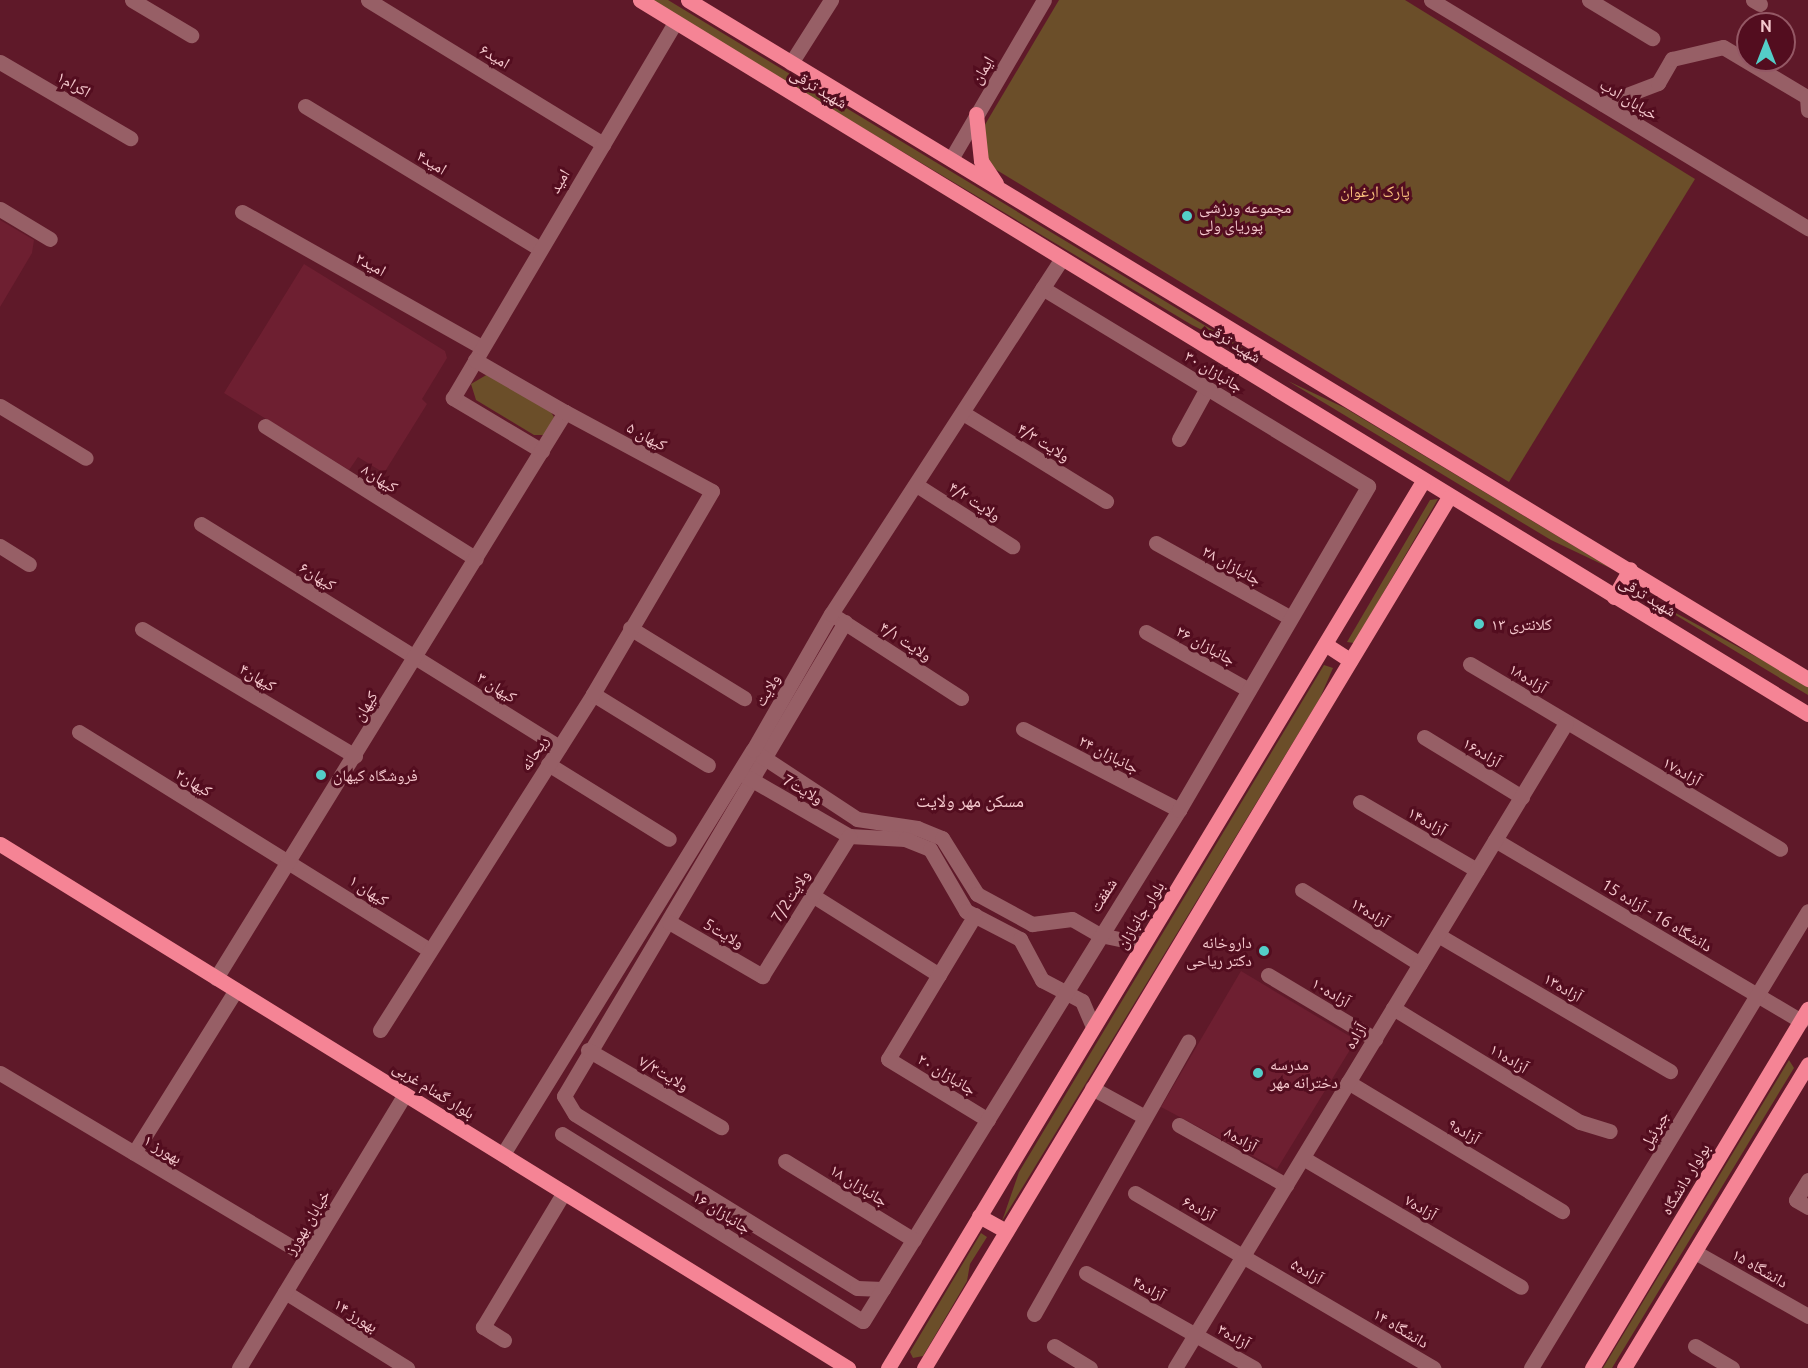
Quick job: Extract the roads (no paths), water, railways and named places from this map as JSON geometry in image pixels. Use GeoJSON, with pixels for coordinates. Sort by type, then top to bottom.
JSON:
{"type":"FeatureCollection","features":[{"type":"Feature","properties":{"kind":"main road","name":"شهید ترقی"},"geometry":{"type":"LineString","coordinates":[[640,0],[1449,497],[1808,714]]}},
{"type":"Feature","properties":{"kind":"main road","name":"شهید ترقی"},"geometry":{"type":"LineString","coordinates":[[688,0],[1808,679]]}},
{"type":"Feature","properties":{"kind":"main road"},"geometry":{"type":"LineString","coordinates":[[976,114],[981,161],[1001,190]]}},
{"type":"Feature","properties":{"kind":"main road"},"geometry":{"type":"LineString","coordinates":[[1267,384],[1280,361]]}},
{"type":"Feature","properties":{"kind":"main road","name":"بلوار جانبازان"},"geometry":{"type":"LineString","coordinates":[[888,1368],[1092,1025],[1423,481]]}},
{"type":"Feature","properties":{"kind":"main road"},"geometry":{"type":"LineString","coordinates":[[924,1368],[1449,497]]}},
{"type":"Feature","properties":{"kind":"main road"},"geometry":{"type":"LineString","coordinates":[[1614,597],[1630,569]]}},
{"type":"Feature","properties":{"kind":"main road"},"geometry":{"type":"LineString","coordinates":[[1325,644],[1350,660]]}},
{"type":"Feature","properties":{"kind":"main road","name":"بلوار گمنام غربی"},"geometry":{"type":"LineString","coordinates":[[0,844],[848,1368]]}},
{"type":"Feature","properties":{"kind":"main road","name":"بولوار دانشگاه"},"geometry":{"type":"LineString","coordinates":[[1592,1368],[1804,1015]]}},
{"type":"Feature","properties":{"kind":"main road"},"geometry":{"type":"LineString","coordinates":[[1624,1368],[1808,1064]]}},
{"type":"Feature","properties":{"kind":"main road"},"geometry":{"type":"LineString","coordinates":[[979,1216],[1006,1231]]}},
{"type":"Feature","properties":{"kind":"street"},"geometry":{"type":"LineString","coordinates":[[132,0],[191,35]]}},
{"type":"Feature","properties":{"kind":"street","name":"امید۶"},"geometry":{"type":"LineString","coordinates":[[368,0],[603,144]]}},
{"type":"Feature","properties":{"kind":"street"},"geometry":{"type":"LineString","coordinates":[[791,63],[831,0]]}},
{"type":"Feature","properties":{"kind":"street","name":"ایمان"},"geometry":{"type":"LineString","coordinates":[[951,159],[1044,0]]}},
{"type":"Feature","properties":{"kind":"street","name":"خیابان ادب"},"geometry":{"type":"LineString","coordinates":[[1431,0],[1808,228]]}},
{"type":"Feature","properties":{"kind":"street"},"geometry":{"type":"LineString","coordinates":[[1589,0],[1652,38]]}},
{"type":"Feature","properties":{"kind":"street","name":"امید"},"geometry":{"type":"LineString","coordinates":[[542,451],[453,398],[675,22]]}},
{"type":"Feature","properties":{"kind":"street"},"geometry":{"type":"LineString","coordinates":[[1603,104],[1658,83],[1672,59],[1723,47],[1807,97],[1808,110]]}},
{"type":"Feature","properties":{"kind":"street","name":"اکرام۱"},"geometry":{"type":"LineString","coordinates":[[0,62],[130,138]]}},
{"type":"Feature","properties":{"kind":"street","name":"امید۴"},"geometry":{"type":"LineString","coordinates":[[305,106],[540,249]]}},
{"type":"Feature","properties":{"kind":"street"},"geometry":{"type":"LineString","coordinates":[[0,209],[50,239]]}},
{"type":"Feature","properties":{"kind":"street","name":"امید۲"},"geometry":{"type":"LineString","coordinates":[[242,212],[478,353]]}},
{"type":"Feature","properties":{"kind":"street","name":"ولایت"},"geometry":{"type":"LineString","coordinates":[[502,1154],[739,773],[831,614],[918,486],[1062,258]]}},
{"type":"Feature","properties":{"kind":"street","name":"جانبازان ۳۰"},"geometry":{"type":"LineString","coordinates":[[1042,288],[1368,486]]}},
{"type":"Feature","properties":{"kind":"street"},"geometry":{"type":"LineString","coordinates":[[478,353],[565,412],[542,451]]}},
{"type":"Feature","properties":{"kind":"street"},"geometry":{"type":"LineString","coordinates":[[1179,439],[1207,388]]}},
{"type":"Feature","properties":{"kind":"street"},"geometry":{"type":"LineString","coordinates":[[0,406],[86,458]]}},
{"type":"Feature","properties":{"kind":"street","name":"کیهان ۵"},"geometry":{"type":"LineString","coordinates":[[565,412],[712,491]]}},
{"type":"Feature","properties":{"kind":"street","name":"ولایت ۴/۳"},"geometry":{"type":"LineString","coordinates":[[963,413],[1106,501]]}},
{"type":"Feature","properties":{"kind":"street","name":"کیهان۸"},"geometry":{"type":"LineString","coordinates":[[265,426],[476,560]]}},
{"type":"Feature","properties":{"kind":"street","name":"کیهان"},"geometry":{"type":"LineString","coordinates":[[216,978],[291,862],[542,451]]}},
{"type":"Feature","properties":{"kind":"street","name":"ولایت ۴/۲"},"geometry":{"type":"LineString","coordinates":[[918,486],[1012,546]]}},
{"type":"Feature","properties":{"kind":"street","name":"شفقت"},"geometry":{"type":"LineString","coordinates":[[862,1321],[1179,810],[1368,486]]}},
{"type":"Feature","properties":{"kind":"street","name":"ریحانه"},"geometry":{"type":"LineString","coordinates":[[380,1030],[428,949],[592,694],[712,491]]}},
{"type":"Feature","properties":{"kind":"street","name":"کیهان۶"},"geometry":{"type":"LineString","coordinates":[[201,524],[416,657]]}},
{"type":"Feature","properties":{"kind":"street","name":"جانبازان ۲۸"},"geometry":{"type":"LineString","coordinates":[[1156,543],[1291,618]]}},
{"type":"Feature","properties":{"kind":"street"},"geometry":{"type":"LineString","coordinates":[[0,546],[29,564]]}},
{"type":"Feature","properties":{"kind":"street","name":"ولایت ۴/۱"},"geometry":{"type":"LineString","coordinates":[[831,614],[961,698]]}},
{"type":"Feature","properties":{"kind":"street"},"geometry":{"type":"LineString","coordinates":[[845,622],[768,760],[588,1050],[564,1096],[575,1114],[857,1288],[883,1289]]}},
{"type":"Feature","properties":{"kind":"street"},"geometry":{"type":"LineString","coordinates":[[630,628],[744,698]]}},
{"type":"Feature","properties":{"kind":"street","name":"کیهان۴"},"geometry":{"type":"LineString","coordinates":[[142,629],[355,756]]}},
{"type":"Feature","properties":{"kind":"street","name":"جانبازان ۲۶"},"geometry":{"type":"LineString","coordinates":[[1146,632],[1249,690]]}},
{"type":"Feature","properties":{"kind":"street","name":"کیهان ۳"},"geometry":{"type":"LineString","coordinates":[[416,657],[559,747]]}},
{"type":"Feature","properties":{"kind":"street","name":"آزاده۱۸"},"geometry":{"type":"LineString","coordinates":[[1470,664],[1566,723]]}},
{"type":"Feature","properties":{"kind":"street"},"geometry":{"type":"LineString","coordinates":[[592,694],[708,765]]}},
{"type":"Feature","properties":{"kind":"street","name":"آزاده"},"geometry":{"type":"LineString","coordinates":[[1175,1368],[1566,723]]}},
{"type":"Feature","properties":{"kind":"street","name":"آزاده۱۷"},"geometry":{"type":"LineString","coordinates":[[1566,723],[1780,849]]}},
{"type":"Feature","properties":{"kind":"street","name":"جانبازان ۲۴"},"geometry":{"type":"LineString","coordinates":[[1023,729],[1179,810]]}},
{"type":"Feature","properties":{"kind":"street","name":"کیهان۲"},"geometry":{"type":"LineString","coordinates":[[79,732],[291,862]]}},
{"type":"Feature","properties":{"kind":"street","name":"آزاده۱۶"},"geometry":{"type":"LineString","coordinates":[[1424,737],[1522,797]]}},
{"type":"Feature","properties":{"kind":"street","name":"ولایت7"},"geometry":{"type":"LineString","coordinates":[[753,750],[857,819],[917,828],[942,838],[977,894],[1032,924],[1072,920],[1100,935]]}},
{"type":"Feature","properties":{"kind":"street"},"geometry":{"type":"LineString","coordinates":[[548,764],[669,839]]}},
{"type":"Feature","properties":{"kind":"street","name":"ولایت7"},"geometry":{"type":"LineString","coordinates":[[739,773],[849,836]]}},
{"type":"Feature","properties":{"kind":"street","name":"آزاده۱۴"},"geometry":{"type":"LineString","coordinates":[[1360,802],[1477,870]]}},
{"type":"Feature","properties":{"kind":"street"},"geometry":{"type":"LineString","coordinates":[[849,836],[918,842],[930,849],[966,911],[1020,939],[1042,980],[1082,1001],[1092,1025]]}},
{"type":"Feature","properties":{"kind":"street","name":"ولایت7/2"},"geometry":{"type":"LineString","coordinates":[[762,976],[849,836]]}},
{"type":"Feature","properties":{"kind":"street","name":"دانشگاه 16 - آزاده 15"},"geometry":{"type":"LineString","coordinates":[[1495,840],[1757,995],[1804,1015]]}},
{"type":"Feature","properties":{"kind":"street","name":"کیهان ۱"},"geometry":{"type":"LineString","coordinates":[[291,862],[428,949]]}},
{"type":"Feature","properties":{"kind":"street","name":"آزاده۱۲"},"geometry":{"type":"LineString","coordinates":[[1302,890],[1420,964]]}},
{"type":"Feature","properties":{"kind":"street"},"geometry":{"type":"LineString","coordinates":[[812,895],[939,975],[975,915]]}},
{"type":"Feature","properties":{"kind":"street","name":"جبرئیل"},"geometry":{"type":"LineString","coordinates":[[1531,1368],[1808,911]]}},
{"type":"Feature","properties":{"kind":"street","name":"ولایت5"},"geometry":{"type":"LineString","coordinates":[[669,922],[762,976]]}},
{"type":"Feature","properties":{"kind":"street"},"geometry":{"type":"LineString","coordinates":[[1100,935],[1143,944]]}},
{"type":"Feature","properties":{"kind":"street","name":"آزاده۱۳"},"geometry":{"type":"LineString","coordinates":[[1438,935],[1670,1071]]}},
{"type":"Feature","properties":{"kind":"street","name":"جانبازان ۲۰"},"geometry":{"type":"LineString","coordinates":[[939,975],[888,1059],[988,1120]]}},
{"type":"Feature","properties":{"kind":"street","name":"آزاده۱۰"},"geometry":{"type":"LineString","coordinates":[[1268,975],[1375,1039]]}},
{"type":"Feature","properties":{"kind":"street"},"geometry":{"type":"LineString","coordinates":[[134,1153],[236,990]]}},
{"type":"Feature","properties":{"kind":"street","name":"آزاده۱۱"},"geometry":{"type":"LineString","coordinates":[[1393,1008],[1580,1122],[1610,1131]]}},
{"type":"Feature","properties":{"kind":"street"},"geometry":{"type":"LineString","coordinates":[[1034,1314],[1188,1042]]}},
{"type":"Feature","properties":{"kind":"street","name":"ولایت۷/۳"},"geometry":{"type":"LineString","coordinates":[[588,1050],[721,1126]]}},
{"type":"Feature","properties":{"kind":"street","name":"بهورز ۱"},"geometry":{"type":"LineString","coordinates":[[0,1073],[307,1256]]}},
{"type":"Feature","properties":{"kind":"street","name":"آزاده۹"},"geometry":{"type":"LineString","coordinates":[[1348,1082],[1562,1211]]}},
{"type":"Feature","properties":{"kind":"street"},"geometry":{"type":"LineString","coordinates":[[1092,1088],[1145,1117]]}},
{"type":"Feature","properties":{"kind":"street","name":"خیابان بهورز"},"geometry":{"type":"LineString","coordinates":[[239,1368],[405,1094]]}},
{"type":"Feature","properties":{"kind":"street","name":"آزاده۸"},"geometry":{"type":"LineString","coordinates":[[1179,1125],[1286,1185]]}},
{"type":"Feature","properties":{"kind":"street","name":"جانبازان ۱۶"},"geometry":{"type":"LineString","coordinates":[[562,1134],[862,1321]]}},
{"type":"Feature","properties":{"kind":"street","name":"آزاده۷"},"geometry":{"type":"LineString","coordinates":[[1303,1158],[1521,1287]]}},
{"type":"Feature","properties":{"kind":"street","name":"جانبازان ۱۸"},"geometry":{"type":"LineString","coordinates":[[785,1161],[914,1240]]}},
{"type":"Feature","properties":{"kind":"street"},"geometry":{"type":"LineString","coordinates":[[1802,1203],[1808,1180]]}},
{"type":"Feature","properties":{"kind":"street"},"geometry":{"type":"LineString","coordinates":[[504,1340],[483,1327],[564,1192]]}},
{"type":"Feature","properties":{"kind":"street","name":"آزاده۶"},"geometry":{"type":"LineString","coordinates":[[1136,1193],[1244,1254]]}},
{"type":"Feature","properties":{"kind":"street","name":"دانشگاه ۱۵"},"geometry":{"type":"LineString","coordinates":[[1695,1252],[1808,1316]]}},
{"type":"Feature","properties":{"kind":"street","name":"آزاده۵"},"geometry":{"type":"LineString","coordinates":[[1244,1254],[1351,1318]]}},
{"type":"Feature","properties":{"kind":"street","name":"آزاده۴"},"geometry":{"type":"LineString","coordinates":[[1086,1273],[1196,1334]]}},
{"type":"Feature","properties":{"kind":"street","name":"بهورز ۱۴"},"geometry":{"type":"LineString","coordinates":[[285,1292],[407,1368]]}},
{"type":"Feature","properties":{"kind":"street","name":"دانشگاه ۱۴"},"geometry":{"type":"LineString","coordinates":[[1351,1318],[1433,1368]]}},
{"type":"Feature","properties":{"kind":"street","name":"آزاده۳"},"geometry":{"type":"LineString","coordinates":[[1196,1334],[1254,1368]]}},
{"type":"Feature","properties":{"kind":"street"},"geometry":{"type":"LineString","coordinates":[[1054,1346],[1090,1368]]}},
{"type":"Feature","properties":{"kind":"street"},"geometry":{"type":"LineString","coordinates":[[1695,1346],[1732,1368]]}},
{"type":"Feature","properties":{"kind":"place","name":"مجموعه ورزشی پوریای ولی"},"geometry":{"type":"Point","coordinates":[1187,216]}},
{"type":"Feature","properties":{"kind":"place","name":"کلانتری ۱۳"},"geometry":{"type":"Point","coordinates":[1479,624]}},
{"type":"Feature","properties":{"kind":"place","name":"فروشگاه کیهان"},"geometry":{"type":"Point","coordinates":[321,775]}},
{"type":"Feature","properties":{"kind":"place","name":"داروخانه دکتر ریاحی"},"geometry":{"type":"Point","coordinates":[1264,951]}},
{"type":"Feature","properties":{"kind":"place","name":"مدرسه دخترانه مهر"},"geometry":{"type":"Point","coordinates":[1258,1073]}},
{"type":"Feature","properties":{"kind":"district","name":"مسکن مهر ولایت"},"geometry":{"type":"Point","coordinates":[970,800]}},
{"type":"Feature","properties":{"kind":"park label","name":"پارک ارغوان"},"geometry":{"type":"Point","coordinates":[1375,191]}}]}
